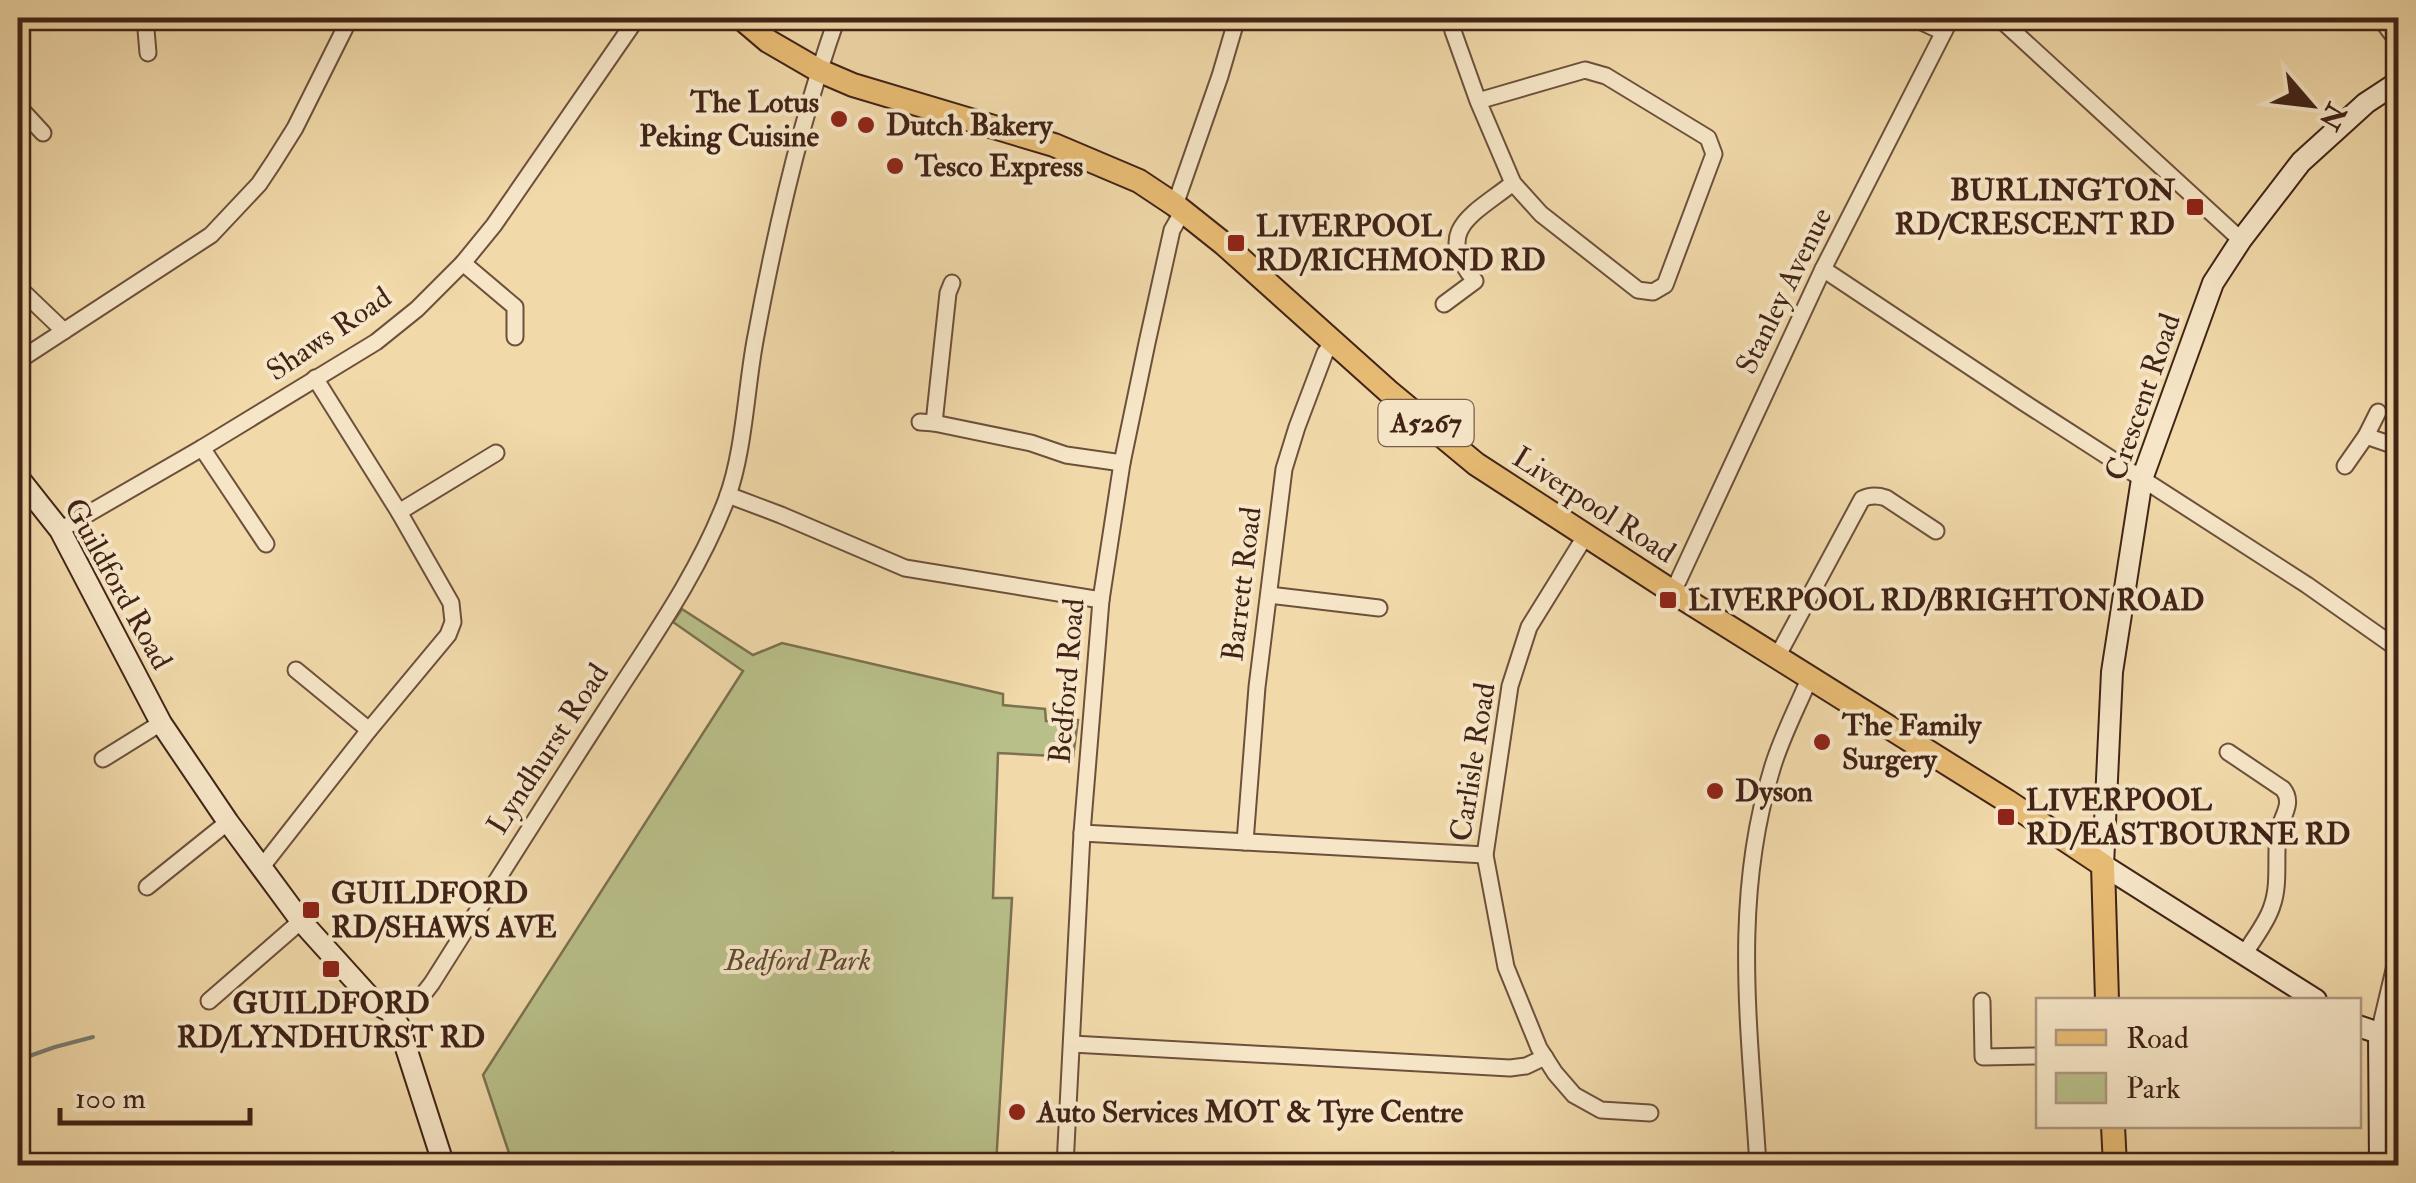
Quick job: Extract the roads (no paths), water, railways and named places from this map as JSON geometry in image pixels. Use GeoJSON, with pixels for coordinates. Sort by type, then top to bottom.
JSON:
{"type":"FeatureCollection","features":[{"type":"Feature","properties":{"kind":"main road","name":"Liverpool Road"},"geometry":{"type":"LineString","coordinates":[[741,18],[768,41],[818,70],[1054,145],[1139,181],[1224,244],[1476,464],[2007,800],[2103,865]]}},
{"type":"Feature","properties":{"kind":"main road"},"geometry":{"type":"LineString","coordinates":[[2103,865],[2108,998]]}},
{"type":"Feature","properties":{"kind":"main road"},"geometry":{"type":"LineString","coordinates":[[2113,1128],[2116,1166]]}},
{"type":"Feature","properties":{"kind":"street"},"geometry":{"type":"LineString","coordinates":[[146,18],[148,54]]}},
{"type":"Feature","properties":{"kind":"street"},"geometry":{"type":"LineString","coordinates":[[18,361],[210,235],[258,184],[295,128],[350,18]]}},
{"type":"Feature","properties":{"kind":"street","name":"Shaws Road"},"geometry":{"type":"LineString","coordinates":[[60,530],[376,342],[416,309],[463,263],[494,225],[637,18]]}},
{"type":"Feature","properties":{"kind":"street","name":"Lyndhurst Road"},"geometry":{"type":"LineString","coordinates":[[390,1011],[418,1002],[432,983],[706,547],[728,494],[776,238],[818,70],[836,18]]}},
{"type":"Feature","properties":{"kind":"street","name":"Bedford Road"},"geometry":{"type":"LineString","coordinates":[[1065,1166],[1082,833],[1102,600],[1122,463],[1172,230],[1237,18]]}},
{"type":"Feature","properties":{"kind":"street"},"geometry":{"type":"LineString","coordinates":[[1452,18],[1478,101],[1513,183],[1541,214],[1638,290],[1653,292],[1665,285],[1714,154],[1708,138],[1606,76],[1585,70],[1478,101]]}},
{"type":"Feature","properties":{"kind":"street"},"geometry":{"type":"LineString","coordinates":[[1913,18],[1947,25]]}},
{"type":"Feature","properties":{"kind":"street"},"geometry":{"type":"LineString","coordinates":[[1998,18],[2241,240]]}},
{"type":"Feature","properties":{"kind":"street"},"geometry":{"type":"LineString","coordinates":[[2380,18],[2398,42]]}},
{"type":"Feature","properties":{"kind":"street","name":"Stanley Avenue"},"geometry":{"type":"LineString","coordinates":[[1674,592],[1823,269],[1947,25]]}},
{"type":"Feature","properties":{"kind":"street","name":"Crescent Road"},"geometry":{"type":"LineString","coordinates":[[2103,865],[2112,672],[2142,479],[2213,283],[2301,162],[2366,103],[2398,82]]}},
{"type":"Feature","properties":{"kind":"street"},"geometry":{"type":"LineString","coordinates":[[18,101],[43,133]]}},
{"type":"Feature","properties":{"kind":"street"},"geometry":{"type":"LineString","coordinates":[[1444,304],[1475,281],[1462,266],[1456,250],[1461,224],[1513,183]]}},
{"type":"Feature","properties":{"kind":"street"},"geometry":{"type":"LineString","coordinates":[[463,263],[514,306],[515,336]]}},
{"type":"Feature","properties":{"kind":"street"},"geometry":{"type":"LineString","coordinates":[[1823,269],[2307,585],[2398,649]]}},
{"type":"Feature","properties":{"kind":"street"},"geometry":{"type":"LineString","coordinates":[[18,287],[64,331]]}},
{"type":"Feature","properties":{"kind":"street"},"geometry":{"type":"LineString","coordinates":[[944,288],[927,422],[1122,463]]}},
{"type":"Feature","properties":{"kind":"street","name":"Barrett Road"},"geometry":{"type":"LineString","coordinates":[[1245,842],[1257,687],[1284,469],[1325,353],[1334,342]]}},
{"type":"Feature","properties":{"kind":"street"},"geometry":{"type":"LineString","coordinates":[[261,868],[448,635],[454,622],[450,603],[399,512],[316,378]]}},
{"type":"Feature","properties":{"kind":"street"},"geometry":{"type":"LineString","coordinates":[[2345,466],[2378,412]]}},
{"type":"Feature","properties":{"kind":"street"},"geometry":{"type":"LineString","coordinates":[[2366,436],[2398,447]]}},
{"type":"Feature","properties":{"kind":"street"},"geometry":{"type":"LineString","coordinates":[[202,448],[266,544]]}},
{"type":"Feature","properties":{"kind":"street"},"geometry":{"type":"LineString","coordinates":[[399,512],[496,453]]}},
{"type":"Feature","properties":{"kind":"street","name":"Guildford Road"},"geometry":{"type":"LineString","coordinates":[[18,477],[60,530],[160,723],[228,822],[302,920],[376,1004],[390,1011],[399,1026],[444,1166]]}},
{"type":"Feature","properties":{"kind":"street"},"geometry":{"type":"LineString","coordinates":[[728,494],[904,568],[1102,600]]}},
{"type":"Feature","properties":{"kind":"street"},"geometry":{"type":"LineString","coordinates":[[1777,656],[1862,500],[1868,496],[1886,498],[1936,532]]}},
{"type":"Feature","properties":{"kind":"street","name":"Carlisle Road"},"geometry":{"type":"LineString","coordinates":[[1586,534],[1529,626],[1510,686],[1484,856],[1506,967],[1555,1073],[1574,1095],[1601,1110],[1650,1113]]}},
{"type":"Feature","properties":{"kind":"street"},"geometry":{"type":"LineString","coordinates":[[1268,595],[1380,608]]}},
{"type":"Feature","properties":{"kind":"street"},"geometry":{"type":"LineString","coordinates":[[296,670],[369,730]]}},
{"type":"Feature","properties":{"kind":"street"},"geometry":{"type":"LineString","coordinates":[[1758,1166],[1746,974],[1746,904],[1772,768],[1810,678]]}},
{"type":"Feature","properties":{"kind":"street"},"geometry":{"type":"LineString","coordinates":[[104,759],[160,723]]}},
{"type":"Feature","properties":{"kind":"street"},"geometry":{"type":"LineString","coordinates":[[2228,752],[2288,796],[2278,832],[2275,896],[2271,910],[2244,954]]}},
{"type":"Feature","properties":{"kind":"street"},"geometry":{"type":"LineString","coordinates":[[147,887],[228,822]]}},
{"type":"Feature","properties":{"kind":"street"},"geometry":{"type":"LineString","coordinates":[[1082,833],[1484,856]]}},
{"type":"Feature","properties":{"kind":"street","name":"Liverpool Road"},"geometry":{"type":"LineString","coordinates":[[2103,865],[2313,998]]}},
{"type":"Feature","properties":{"kind":"street"},"geometry":{"type":"LineString","coordinates":[[209,1001],[302,920]]}},
{"type":"Feature","properties":{"kind":"street"},"geometry":{"type":"LineString","coordinates":[[2380,1166],[2379,1031],[2398,953]]}},
{"type":"Feature","properties":{"kind":"street"},"geometry":{"type":"LineString","coordinates":[[1982,1002],[1983,1057],[2036,1056]]}},
{"type":"Feature","properties":{"kind":"street"},"geometry":{"type":"LineString","coordinates":[[1072,1044],[1510,1068],[1545,1057]]}},
{"type":"Feature","properties":{"kind":"waterway"},"geometry":{"type":"LineString","coordinates":[[18,1060],[93,1037]]}},
{"type":"Feature","properties":{"kind":"place","name":"The Lotus Peking Cuisine"},"geometry":{"type":"Point","coordinates":[839,119]}},
{"type":"Feature","properties":{"kind":"place","name":"Dutch Bakery"},"geometry":{"type":"Point","coordinates":[866,125]}},
{"type":"Feature","properties":{"kind":"place","name":"Tesco Express"},"geometry":{"type":"Point","coordinates":[895,166]}},
{"type":"Feature","properties":{"kind":"place","name":"BURLINGTON RD/CRESCENT RD"},"geometry":{"type":"Point","coordinates":[2195,207]}},
{"type":"Feature","properties":{"kind":"place","name":"LIVERPOOL RD/RICHMOND RD"},"geometry":{"type":"Point","coordinates":[1236,243]}},
{"type":"Feature","properties":{"kind":"place","name":"LIVERPOOL RD/BRIGHTON ROAD"},"geometry":{"type":"Point","coordinates":[1668,600]}},
{"type":"Feature","properties":{"kind":"place","name":"The Family Surgery"},"geometry":{"type":"Point","coordinates":[1822,742]}},
{"type":"Feature","properties":{"kind":"place","name":"Dyson"},"geometry":{"type":"Point","coordinates":[1715,791]}},
{"type":"Feature","properties":{"kind":"place","name":"LIVERPOOL RD/EASTBOURNE RD"},"geometry":{"type":"Point","coordinates":[2006,817]}},
{"type":"Feature","properties":{"kind":"place","name":"GUILDFORD RD/SHAWS AVE"},"geometry":{"type":"Point","coordinates":[311,910]}},
{"type":"Feature","properties":{"kind":"place","name":"GUILDFORD RD/LYNDHURST RD"},"geometry":{"type":"Point","coordinates":[331,969]}},
{"type":"Feature","properties":{"kind":"place","name":"Auto Services MOT & Tyre Centre"},"geometry":{"type":"Point","coordinates":[1017,1112]}},
{"type":"Feature","properties":{"kind":"park label","name":"Bedford Park"},"geometry":{"type":"Point","coordinates":[798,960]}}]}
